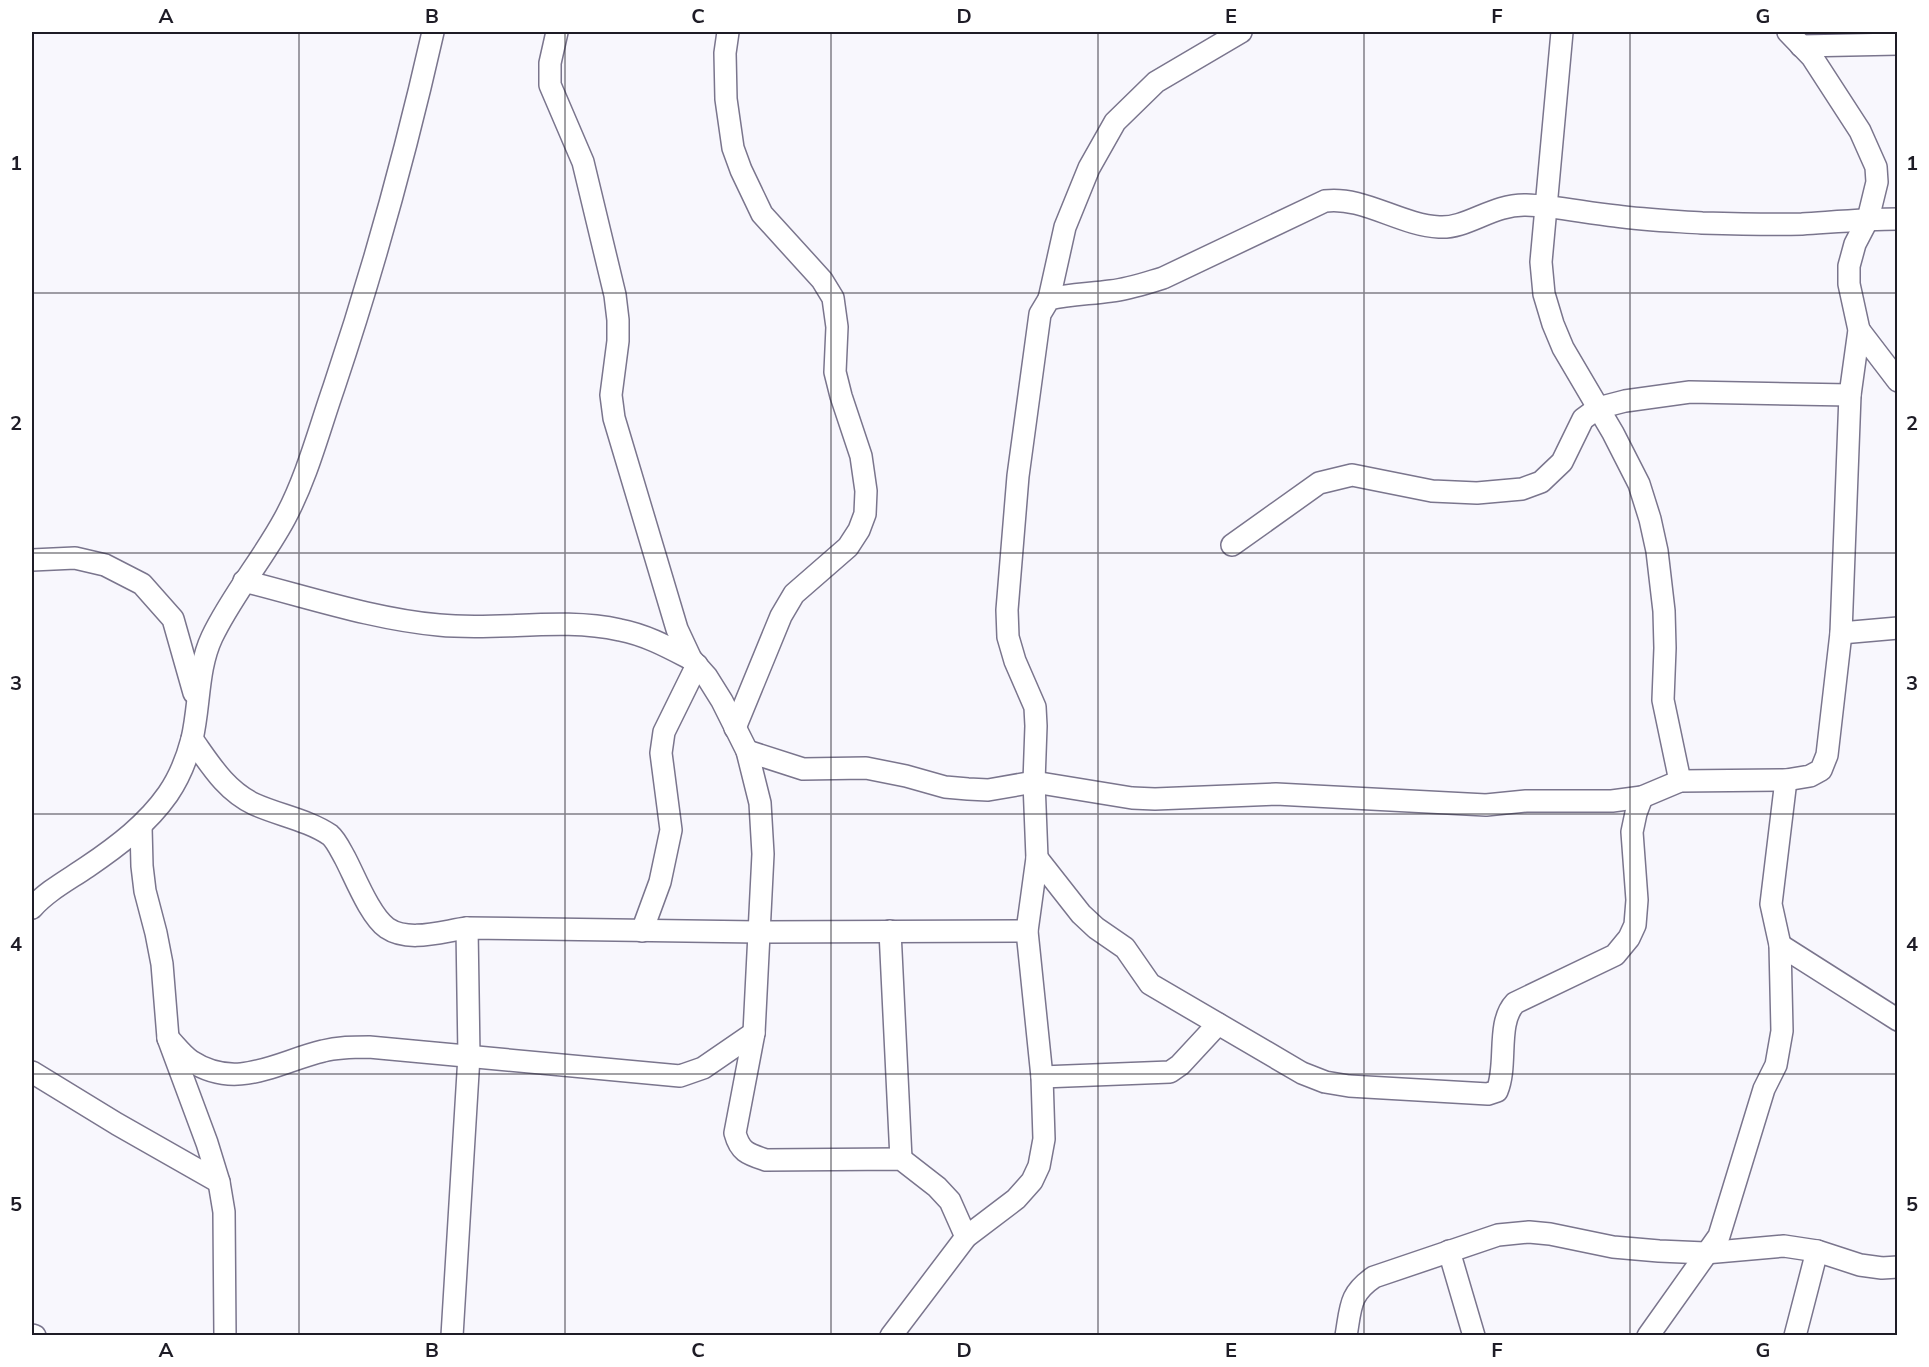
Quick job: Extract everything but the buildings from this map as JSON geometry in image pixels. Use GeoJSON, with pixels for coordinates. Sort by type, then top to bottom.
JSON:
{"type":"FeatureCollection","features":[{"type":"Feature","properties":{"kind":"street"},"geometry":{"type":"LineString","coordinates":[[32,908],[42,896],[103,857],[141,827],[169,793],[184,764],[192,738],[201,668],[212,638],[244,581],[285,518],[307,466],[355,324],[413,117],[433,32]]}},
{"type":"Feature","properties":{"kind":"street"},"geometry":{"type":"LineString","coordinates":[[557,32],[550,63],[550,85],[583,162],[615,295],[618,341],[611,395],[614,418],[677,629],[694,662],[707,677],[722,701],[747,752],[760,803],[763,854],[754,1033],[735,1133],[738,1145],[748,1154],[766,1160],[902,1159],[937,1187],[950,1201],[966,1237]]}},
{"type":"Feature","properties":{"kind":"street"},"geometry":{"type":"LineString","coordinates":[[728,32],[725,53],[726,99],[733,148],[762,214],[822,280],[833,297],[837,327],[835,372],[861,456],[866,491],[865,514],[859,530],[848,547],[794,594],[781,616],[735,728]]}},
{"type":"Feature","properties":{"kind":"street"},"geometry":{"type":"LineString","coordinates":[[891,1335],[966,1237],[1016,1198],[1032,1181],[1039,1166],[1044,1139],[1042,1077],[1027,931],[1037,858],[1034,782],[1035,707],[1015,661],[1008,638],[1007,610],[1018,476],[1041,314],[1049,299],[1065,227],[1089,168],[1115,122],[1156,82],[1241,32]]}},
{"type":"Feature","properties":{"kind":"street"},"geometry":{"type":"LineString","coordinates":[[1563,32],[1541,262],[1544,294],[1563,348],[1639,484],[1657,551],[1665,629],[1663,700],[1680,781]]}},
{"type":"Feature","properties":{"kind":"street"},"geometry":{"type":"LineString","coordinates":[[1795,39],[1859,38],[1898,44]]}},
{"type":"Feature","properties":{"kind":"street"},"geometry":{"type":"LineString","coordinates":[[747,752],[802,769],[866,768],[956,788],[988,790],[1034,782],[1132,798],[1276,794],[1486,805],[1526,801],[1598,802],[1642,796],[1680,781],[1786,780],[1810,777],[1821,770],[1827,755],[1841,633],[1850,395],[1859,330],[1849,284],[1849,266],[1855,244],[1868,219],[1877,182],[1876,167],[1860,130],[1817,65],[1795,39]]}},
{"type":"Feature","properties":{"kind":"street"},"geometry":{"type":"LineString","coordinates":[[1049,299],[1135,287],[1163,278],[1325,201],[1341,199],[1417,224],[1440,228],[1457,226],[1489,211],[1509,205],[1701,223],[1802,224],[1898,219]]}},
{"type":"Feature","properties":{"kind":"street"},"geometry":{"type":"LineString","coordinates":[[1859,330],[1898,381]]}},
{"type":"Feature","properties":{"kind":"street"},"geometry":{"type":"LineString","coordinates":[[1232,545],[1319,483],[1353,475],[1432,491],[1466,493],[1522,489],[1532,486],[1541,482],[1562,462],[1583,419],[1598,408],[1625,401],[1690,392],[1850,395]]}},
{"type":"Feature","properties":{"kind":"street"},"geometry":{"type":"LineString","coordinates":[[32,560],[75,558],[105,565],[142,584],[173,619],[197,702]]}},
{"type":"Feature","properties":{"kind":"street"},"geometry":{"type":"LineString","coordinates":[[244,581],[405,621],[475,627],[586,625],[621,630],[650,638],[694,662]]}},
{"type":"Feature","properties":{"kind":"street"},"geometry":{"type":"LineString","coordinates":[[1841,633],[1898,628]]}},
{"type":"Feature","properties":{"kind":"street"},"geometry":{"type":"LineString","coordinates":[[642,931],[660,882],[671,830],[661,753],[664,732],[694,662]]}},
{"type":"Feature","properties":{"kind":"street"},"geometry":{"type":"LineString","coordinates":[[192,738],[217,774],[235,793],[331,836],[373,911],[386,927],[399,933],[420,935],[467,928],[758,932],[1027,931]]}},
{"type":"Feature","properties":{"kind":"street"},"geometry":{"type":"LineString","coordinates":[[1648,1335],[1719,1236],[1762,1096],[1776,1065],[1782,1031],[1780,945],[1771,904],[1786,780]]}},
{"type":"Feature","properties":{"kind":"street"},"geometry":{"type":"LineString","coordinates":[[1037,858],[1081,914],[1095,928],[1125,948],[1150,984],[1302,1072],[1325,1082],[1349,1086],[1488,1094],[1497,1091],[1501,1081],[1505,1023],[1509,1009],[1615,955],[1629,938],[1635,925],[1637,900],[1632,832],[1642,796]]}},
{"type":"Feature","properties":{"kind":"street"},"geometry":{"type":"LineString","coordinates":[[141,827],[145,891],[162,964],[168,1038],[207,1143],[219,1182],[224,1212],[225,1335]]}},
{"type":"Feature","properties":{"kind":"street"},"geometry":{"type":"LineString","coordinates":[[452,1335],[469,1056],[467,928]]}},
{"type":"Feature","properties":{"kind":"street"},"geometry":{"type":"LineString","coordinates":[[890,931],[902,1159]]}},
{"type":"Feature","properties":{"kind":"street"},"geometry":{"type":"LineString","coordinates":[[1780,945],[1898,1020]]}},
{"type":"Feature","properties":{"kind":"street"},"geometry":{"type":"LineString","coordinates":[[1042,1077],[1170,1072],[1180,1065],[1218,1024]]}},
{"type":"Feature","properties":{"kind":"street"},"geometry":{"type":"LineString","coordinates":[[168,1038],[190,1060],[214,1072],[235,1075],[256,1072],[322,1051],[346,1047],[369,1047],[680,1076],[703,1068],[754,1033]]}},
{"type":"Feature","properties":{"kind":"street"},"geometry":{"type":"LineString","coordinates":[[32,1072],[219,1182]]}},
{"type":"Feature","properties":{"kind":"street"},"geometry":{"type":"LineString","coordinates":[[1346,1335],[1353,1299],[1359,1287],[1374,1276],[1498,1235],[1529,1232],[1613,1247],[1705,1253],[1784,1246],[1817,1251],[1860,1265],[1882,1268],[1898,1267]]}},
{"type":"Feature","properties":{"kind":"street"},"geometry":{"type":"LineString","coordinates":[[1449,1251],[1474,1335]]}},
{"type":"Feature","properties":{"kind":"street"},"geometry":{"type":"LineString","coordinates":[[1796,1335],[1817,1251]]}}]}
